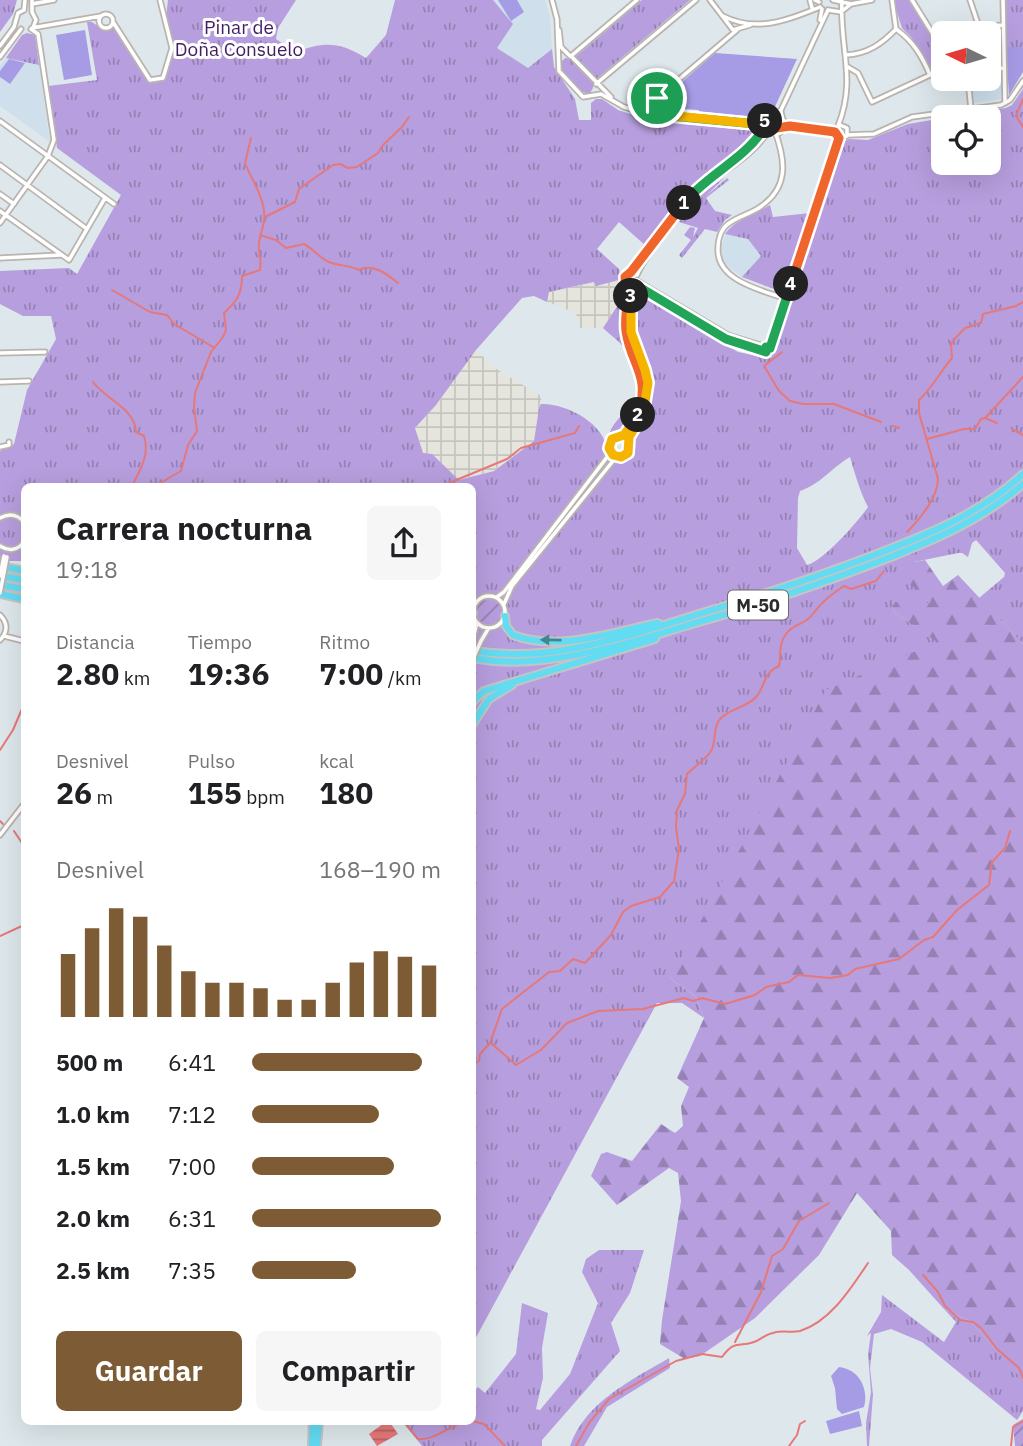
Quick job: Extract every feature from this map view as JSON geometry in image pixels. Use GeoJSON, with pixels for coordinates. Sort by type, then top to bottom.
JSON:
{"type":"FeatureCollection","features":[{"type":"Feature","properties":{"kind":"highway","name":"M-50"},"geometry":{"type":"LineString","coordinates":[[476,651],[512,654],[567,649],[657,627],[737,602],[851,564],[956,521],[990,501],[1023,474]]}},
{"type":"Feature","properties":{"kind":"highway","name":"M-50"},"geometry":{"type":"LineString","coordinates":[[476,660],[513,662],[568,656],[653,636],[747,608],[849,573],[959,528],[994,507],[1023,484]]}},
{"type":"Feature","properties":{"kind":"highway"},"geometry":{"type":"LineString","coordinates":[[0,566],[21,570]]}},
{"type":"Feature","properties":{"kind":"highway"},"geometry":{"type":"LineString","coordinates":[[0,576],[21,580]]}},
{"type":"Feature","properties":{"kind":"highway"},"geometry":{"type":"LineString","coordinates":[[0,585],[21,588]]}},
{"type":"Feature","properties":{"kind":"highway"},"geometry":{"type":"LineString","coordinates":[[0,593],[21,597]]}},
{"type":"Feature","properties":{"kind":"highway"},"geometry":{"type":"LineString","coordinates":[[505,617],[508,630],[517,636],[540,640],[571,640],[737,602]]}},
{"type":"Feature","properties":{"kind":"highway"},"geometry":{"type":"LineString","coordinates":[[476,698],[484,691],[529,676],[705,624],[747,608]]}},
{"type":"Feature","properties":{"kind":"highway"},"geometry":{"type":"LineString","coordinates":[[476,719],[489,699],[529,676]]}},
{"type":"Feature","properties":{"kind":"highway"},"geometry":{"type":"LineString","coordinates":[[313,1425],[315,1446]]}},
{"type":"Feature","properties":{"kind":"highway"},"geometry":{"type":"LineString","coordinates":[[315,1446],[318,1425]]}},
{"type":"Feature","properties":{"kind":"street"},"geometry":{"type":"LineString","coordinates":[[24,10],[25,0]]}},
{"type":"Feature","properties":{"kind":"street"},"geometry":{"type":"LineString","coordinates":[[44,25],[36,20],[32,12],[32,2],[54,0]]}},
{"type":"Feature","properties":{"kind":"street"},"geometry":{"type":"LineString","coordinates":[[0,57],[21,29],[111,16],[150,80],[163,78],[172,48],[160,0]]}},
{"type":"Feature","properties":{"kind":"street"},"geometry":{"type":"LineString","coordinates":[[552,0],[562,47],[580,63],[596,85],[615,101]]}},
{"type":"Feature","properties":{"kind":"street"},"geometry":{"type":"LineString","coordinates":[[559,66],[563,58],[571,56],[637,0]]}},
{"type":"Feature","properties":{"kind":"street"},"geometry":{"type":"LineString","coordinates":[[590,96],[595,92],[596,85],[696,0]]}},
{"type":"Feature","properties":{"kind":"street"},"geometry":{"type":"LineString","coordinates":[[710,0],[735,26],[777,23],[810,10],[818,3]]}},
{"type":"Feature","properties":{"kind":"street"},"geometry":{"type":"LineString","coordinates":[[476,607],[480,599],[497,597],[504,592],[611,452],[612,439],[622,437],[639,412],[643,384],[641,371],[626,332],[634,285],[647,258],[699,192],[747,156],[781,110],[819,25],[833,5],[833,0],[872,0]]}},
{"type":"Feature","properties":{"kind":"street"},"geometry":{"type":"LineString","coordinates":[[848,67],[858,73],[872,102],[930,75],[924,60],[909,38],[896,29],[892,0]]}},
{"type":"Feature","properties":{"kind":"street"},"geometry":{"type":"LineString","coordinates":[[912,0],[931,31]]}},
{"type":"Feature","properties":{"kind":"street"},"geometry":{"type":"LineString","coordinates":[[970,0],[977,21]]}},
{"type":"Feature","properties":{"kind":"street"},"geometry":{"type":"LineString","coordinates":[[1003,0],[1005,103]]}},
{"type":"Feature","properties":{"kind":"street"},"geometry":{"type":"LineString","coordinates":[[835,132],[842,113],[848,67],[842,41],[841,1]]}},
{"type":"Feature","properties":{"kind":"street"},"geometry":{"type":"LineString","coordinates":[[818,3],[828,10],[841,12],[854,2]]}},
{"type":"Feature","properties":{"kind":"street"},"geometry":{"type":"LineString","coordinates":[[818,3],[821,15],[819,25]]}},
{"type":"Feature","properties":{"kind":"street"},"geometry":{"type":"LineString","coordinates":[[0,46],[14,27],[18,13],[24,10],[32,12]]}},
{"type":"Feature","properties":{"kind":"street"},"geometry":{"type":"LineString","coordinates":[[810,10],[821,15]]}},
{"type":"Feature","properties":{"kind":"street"},"geometry":{"type":"LineString","coordinates":[[101,16],[101,25]]}},
{"type":"Feature","properties":{"kind":"street"},"geometry":{"type":"LineString","coordinates":[[92,18],[107,28],[113,22]]}},
{"type":"Feature","properties":{"kind":"street"},"geometry":{"type":"LineString","coordinates":[[557,19],[559,66],[563,76],[581,96],[601,94],[646,113],[790,126],[835,132],[839,138]]}},
{"type":"Feature","properties":{"kind":"street"},"geometry":{"type":"LineString","coordinates":[[16,20],[21,29]]}},
{"type":"Feature","properties":{"kind":"street"},"geometry":{"type":"LineString","coordinates":[[32,28],[36,20]]}},
{"type":"Feature","properties":{"kind":"street"},"geometry":{"type":"LineString","coordinates":[[38,34],[44,25]]}},
{"type":"Feature","properties":{"kind":"street"},"geometry":{"type":"LineString","coordinates":[[637,111],[657,98],[729,36],[735,26]]}},
{"type":"Feature","properties":{"kind":"street"},"geometry":{"type":"LineString","coordinates":[[0,223],[48,156],[54,139],[38,34],[32,28]]}},
{"type":"Feature","properties":{"kind":"street"},"geometry":{"type":"LineString","coordinates":[[846,55],[860,54],[884,42],[896,29]]}},
{"type":"Feature","properties":{"kind":"street"},"geometry":{"type":"LineString","coordinates":[[566,51],[571,53],[579,49]]}},
{"type":"Feature","properties":{"kind":"street"},"geometry":{"type":"LineString","coordinates":[[994,105],[1005,103],[1023,81]]}},
{"type":"Feature","properties":{"kind":"street"},"geometry":{"type":"LineString","coordinates":[[657,98],[652,106],[660,115]]}},
{"type":"Feature","properties":{"kind":"street"},"geometry":{"type":"LineString","coordinates":[[646,113],[648,105]]}},
{"type":"Feature","properties":{"kind":"street"},"geometry":{"type":"LineString","coordinates":[[781,110],[783,120],[790,126]]}},
{"type":"Feature","properties":{"kind":"street"},"geometry":{"type":"LineString","coordinates":[[842,113],[847,135]]}},
{"type":"Feature","properties":{"kind":"street"},"geometry":{"type":"LineString","coordinates":[[839,138],[874,134],[912,117],[931,114]]}},
{"type":"Feature","properties":{"kind":"street"},"geometry":{"type":"LineString","coordinates":[[777,115],[768,116],[769,126],[778,136],[783,165],[777,188],[760,208],[725,226],[719,237],[718,255],[731,275],[750,286],[786,299]]}},
{"type":"Feature","properties":{"kind":"street"},"geometry":{"type":"LineString","coordinates":[[0,121],[114,204]]}},
{"type":"Feature","properties":{"kind":"street"},"geometry":{"type":"LineString","coordinates":[[769,126],[747,149],[709,177],[686,200],[625,277],[634,285],[726,339],[767,349],[839,138]]}},
{"type":"Feature","properties":{"kind":"street"},"geometry":{"type":"LineString","coordinates":[[778,136],[785,127],[790,126]]}},
{"type":"Feature","properties":{"kind":"street"},"geometry":{"type":"LineString","coordinates":[[838,126],[847,127],[858,135]]}},
{"type":"Feature","properties":{"kind":"street"},"geometry":{"type":"LineString","coordinates":[[0,166],[87,229]]}},
{"type":"Feature","properties":{"kind":"street"},"geometry":{"type":"LineString","coordinates":[[0,194],[15,204]]}},
{"type":"Feature","properties":{"kind":"street"},"geometry":{"type":"LineString","coordinates":[[0,211],[69,260],[105,198]]}},
{"type":"Feature","properties":{"kind":"street"},"geometry":{"type":"LineString","coordinates":[[0,258],[62,255]]}},
{"type":"Feature","properties":{"kind":"street"},"geometry":{"type":"LineString","coordinates":[[631,272],[637,275]]}},
{"type":"Feature","properties":{"kind":"street"},"geometry":{"type":"LineString","coordinates":[[503,604],[512,586],[617,456],[628,453],[628,441],[643,414],[648,383],[629,318],[634,285]]}},
{"type":"Feature","properties":{"kind":"street"},"geometry":{"type":"LineString","coordinates":[[0,353],[45,352]]}},
{"type":"Feature","properties":{"kind":"street"},"geometry":{"type":"LineString","coordinates":[[0,382],[29,382]]}},
{"type":"Feature","properties":{"kind":"street"},"geometry":{"type":"LineString","coordinates":[[622,437],[628,441]]}},
{"type":"Feature","properties":{"kind":"street"},"geometry":{"type":"LineString","coordinates":[[0,447],[9,445],[9,442]]}},
{"type":"Feature","properties":{"kind":"street"},"geometry":{"type":"LineString","coordinates":[[611,452],[617,456]]}},
{"type":"Feature","properties":{"kind":"street"},"geometry":{"type":"LineString","coordinates":[[0,518],[16,515],[21,519]]}},
{"type":"Feature","properties":{"kind":"street"},"geometry":{"type":"LineString","coordinates":[[1,547],[9,550],[21,545]]}},
{"type":"Feature","properties":{"kind":"street"},"geometry":{"type":"LineString","coordinates":[[0,593],[6,556],[1,547]]}},
{"type":"Feature","properties":{"kind":"street"},"geometry":{"type":"LineString","coordinates":[[0,576],[9,550]]}},
{"type":"Feature","properties":{"kind":"street"},"geometry":{"type":"LineString","coordinates":[[476,652],[488,629],[501,624],[505,617],[503,604],[497,597]]}},
{"type":"Feature","properties":{"kind":"street"},"geometry":{"type":"LineString","coordinates":[[0,615],[6,623],[2,638],[21,641]]}},
{"type":"Feature","properties":{"kind":"street"},"geometry":{"type":"LineString","coordinates":[[476,627],[477,623],[488,629]]}},
{"type":"Feature","properties":{"kind":"street"},"geometry":{"type":"LineString","coordinates":[[0,835],[21,808]]}},
{"type":"Feature","properties":{"kind":"shaded area"},"geometry":{"type":"Polygon","coordinates":[[[493,0],[545,0],[550,16],[552,49],[528,68],[497,48],[493,0]]]}},
{"type":"Feature","properties":{"kind":"shaded area"},"geometry":{"type":"Polygon","coordinates":[[[498,0],[517,0],[524,12],[511,21],[498,0]]]}},
{"type":"Feature","properties":{"kind":"shaded area"},"geometry":{"type":"Polygon","coordinates":[[[85,30],[92,75],[64,80],[56,35],[85,30]]]}},
{"type":"Feature","properties":{"kind":"shaded area"},"geometry":{"type":"Polygon","coordinates":[[[1006,47],[1023,47],[1023,72],[1009,95],[1006,47]]]}},
{"type":"Feature","properties":{"kind":"shaded area"},"geometry":{"type":"Polygon","coordinates":[[[715,53],[797,59],[773,111],[763,118],[699,113],[699,110],[684,109],[680,112],[682,82],[715,53]]]}},
{"type":"Feature","properties":{"kind":"shaded area"},"geometry":{"type":"Polygon","coordinates":[[[6,58],[39,65],[50,142],[0,106],[0,65],[6,58]]]}},
{"type":"Feature","properties":{"kind":"shaded area"},"geometry":{"type":"Polygon","coordinates":[[[9,59],[25,63],[10,84],[0,77],[0,71],[9,59]]]}},
{"type":"Feature","properties":{"kind":"shaded area"},"geometry":{"type":"Polygon","coordinates":[[[682,82],[680,112],[659,109],[661,100],[682,82]]]}},
{"type":"Feature","properties":{"kind":"shaded area"},"geometry":{"type":"Polygon","coordinates":[[[971,91],[1001,91],[1001,99],[976,103],[971,91]]]}},
{"type":"Feature","properties":{"kind":"shaded area"},"geometry":{"type":"Polygon","coordinates":[[[725,234],[748,239],[761,256],[742,277],[727,266],[722,257],[725,234]]]}},
{"type":"Feature","properties":{"kind":"shaded area"},"geometry":{"type":"Polygon","coordinates":[[[619,279],[618,305],[603,328],[580,328],[576,313],[547,302],[549,292],[595,282],[596,286],[619,279]]]}},
{"type":"Feature","properties":{"kind":"shaded area"},"geometry":{"type":"Polygon","coordinates":[[[476,350],[495,368],[541,396],[541,404],[534,441],[494,471],[459,480],[423,453],[415,428],[436,405],[476,350]]]}},
{"type":"Feature","properties":{"kind":"shaded area"},"geometry":{"type":"Polygon","coordinates":[[[839,1367],[852,1372],[861,1381],[865,1393],[864,1407],[842,1414],[837,1409],[831,1376],[839,1367]]]}},
{"type":"Feature","properties":{"kind":"shaded area"},"geometry":{"type":"Polygon","coordinates":[[[859,1411],[862,1426],[830,1434],[826,1421],[859,1411]]]}},
{"type":"Feature","properties":{"kind":"shaded area"},"geometry":{"type":"Polygon","coordinates":[[[381,1425],[392,1425],[398,1434],[377,1446],[369,1434],[381,1425]]]}},
{"type":"Feature","properties":{"kind":"green space"},"geometry":{"type":"Polygon","coordinates":[[[0,0],[17,0],[13,14],[0,32],[0,0]]]}},
{"type":"Feature","properties":{"kind":"green space","name":"Pinar de Doña Consuelo"},"geometry":{"type":"Polygon","coordinates":[[[168,0],[296,0],[278,28],[276,39],[295,52],[314,46],[331,45],[347,48],[366,58],[386,35],[395,0],[493,0],[513,24],[497,48],[528,68],[552,49],[554,67],[575,99],[579,120],[591,120],[591,103],[602,99],[618,110],[643,118],[759,128],[752,139],[698,183],[646,246],[619,222],[597,249],[619,269],[624,291],[622,332],[639,381],[638,404],[623,433],[609,434],[633,402],[636,380],[624,348],[603,328],[618,305],[619,280],[596,286],[594,282],[549,292],[547,302],[534,296],[522,298],[476,350],[436,405],[415,428],[423,453],[432,454],[459,480],[494,471],[534,441],[541,404],[573,411],[592,424],[605,441],[607,451],[602,458],[611,466],[631,452],[632,440],[650,406],[652,389],[649,368],[634,333],[634,292],[738,352],[771,356],[843,142],[849,139],[868,140],[908,124],[931,120],[931,175],[1001,175],[1001,109],[1012,105],[1023,89],[1023,644],[979,598],[1004,577],[1005,573],[976,540],[972,543],[968,557],[958,553],[914,562],[932,601],[892,606],[895,613],[938,642],[670,978],[696,997],[704,1018],[682,1003],[657,1003],[476,1337],[476,483],[21,483],[21,561],[0,561],[0,451],[14,444],[27,390],[56,339],[51,316],[23,316],[0,304],[0,271],[69,268],[77,274],[121,195],[57,148],[48,86],[97,80],[87,22],[92,22],[105,31],[113,28],[147,80],[153,83],[162,81],[167,75],[174,51],[166,17],[168,0]],[[850,457],[800,491],[797,548],[807,565],[830,549],[868,507],[850,457]]]}},
{"type":"Feature","properties":{"kind":"green space"},"geometry":{"type":"Polygon","coordinates":[[[642,0],[690,0],[593,82],[590,93],[580,91],[570,83],[563,72],[561,62],[565,58],[573,59],[642,0]]]}},
{"type":"Feature","properties":{"kind":"green space"},"geometry":{"type":"Polygon","coordinates":[[[893,0],[909,0],[931,36],[931,69],[911,37],[902,28],[893,0]]]}},
{"type":"Feature","properties":{"kind":"green space"},"geometry":{"type":"Polygon","coordinates":[[[1006,0],[1023,0],[1023,47],[1006,47],[1006,0]]]}},
{"type":"Feature","properties":{"kind":"green space"},"geometry":{"type":"Polygon","coordinates":[[[22,35],[35,35],[39,65],[6,58],[22,35]]]}},
{"type":"Feature","properties":{"kind":"green space"},"geometry":{"type":"Polygon","coordinates":[[[725,177],[705,197],[727,178],[729,180],[706,198],[715,211],[732,215],[717,232],[705,229],[682,258],[679,255],[691,240],[684,235],[690,227],[695,228],[693,237],[698,228],[679,222],[703,193],[725,177]]]}},
{"type":"Feature","properties":{"kind":"green space"},"geometry":{"type":"Polygon","coordinates":[[[770,205],[773,217],[810,213],[782,292],[742,277],[761,256],[748,239],[725,234],[740,221],[770,205]]]}},
{"type":"Feature","properties":{"kind":"green space"},"geometry":{"type":"Polygon","coordinates":[[[925,560],[943,586],[958,575],[1023,644],[1023,1381],[970,1321],[944,1309],[892,1255],[891,1231],[857,1193],[819,1255],[755,1318],[700,1356],[685,1359],[660,1344],[681,1201],[678,1173],[669,1168],[617,1205],[591,1176],[601,1154],[607,1152],[632,1161],[661,1124],[675,1133],[683,1126],[681,1106],[689,1087],[677,1078],[704,1018],[696,997],[670,978],[826,690],[937,642],[895,613],[892,606],[897,602],[931,601],[903,579],[914,562],[925,560]]]}},
{"type":"Feature","properties":{"kind":"green space"},"geometry":{"type":"Polygon","coordinates":[[[489,599],[498,603],[502,612],[498,621],[489,625],[480,621],[476,612],[480,603],[489,599]]]}},
{"type":"Feature","properties":{"kind":"green space"},"geometry":{"type":"Polygon","coordinates":[[[599,1250],[644,1250],[630,1293],[611,1323],[620,1351],[542,1440],[542,1446],[422,1446],[405,1425],[476,1425],[476,1389],[478,1387],[485,1393],[516,1354],[522,1303],[548,1313],[542,1348],[543,1378],[536,1409],[540,1410],[570,1374],[598,1303],[582,1272],[586,1259],[599,1250]]]}},
{"type":"Feature","properties":{"kind":"green space"},"geometry":{"type":"Polygon","coordinates":[[[882,1295],[944,1342],[956,1322],[944,1309],[970,1321],[1023,1380],[1023,1411],[1017,1420],[922,1342],[891,1329],[874,1334],[870,1368],[873,1395],[867,1446],[866,1423],[871,1392],[868,1354],[871,1333],[867,1336],[881,1312],[882,1295]]]}},
{"type":"Feature","properties":{"kind":"green space"},"geometry":{"type":"Polygon","coordinates":[[[669,1358],[670,1368],[607,1407],[584,1446],[570,1446],[577,1430],[598,1405],[625,1384],[669,1358]]]}},
{"type":"Feature","properties":{"kind":"green space"},"geometry":{"type":"Polygon","coordinates":[[[1023,1419],[1023,1446],[1015,1446],[1013,1425],[1023,1419]]]}},
{"type":"Feature","properties":{"kind":"waterway"},"geometry":{"type":"LineString","coordinates":[[1023,99],[1016,116],[1023,127]]}},
{"type":"Feature","properties":{"kind":"waterway"},"geometry":{"type":"LineString","coordinates":[[265,217],[295,202],[299,189],[333,165],[357,167],[378,153],[409,117]]}},
{"type":"Feature","properties":{"kind":"waterway"},"geometry":{"type":"LineString","coordinates":[[160,483],[181,471],[188,445],[197,431],[195,393],[211,352],[226,330],[224,313],[238,297],[242,276],[260,270],[259,243],[264,214],[261,199],[245,163],[251,138]]}},
{"type":"Feature","properties":{"kind":"waterway"},"geometry":{"type":"LineString","coordinates":[[260,235],[276,240],[286,248],[304,244],[329,262],[359,270],[375,269],[398,283]]}},
{"type":"Feature","properties":{"kind":"waterway"},"geometry":{"type":"LineString","coordinates":[[112,290],[150,312],[167,315],[174,324],[213,347]]}},
{"type":"Feature","properties":{"kind":"waterway"},"geometry":{"type":"LineString","coordinates":[[907,532],[932,500],[938,479],[919,413],[919,400],[952,358],[951,343],[965,328],[981,323],[983,314],[1023,302]]}},
{"type":"Feature","properties":{"kind":"waterway"},"geometry":{"type":"LineString","coordinates":[[782,352],[764,366],[779,391],[790,401],[803,404],[834,404],[881,422]]}},
{"type":"Feature","properties":{"kind":"waterway"},"geometry":{"type":"LineString","coordinates":[[986,417],[1023,377]]}},
{"type":"Feature","properties":{"kind":"waterway"},"geometry":{"type":"LineString","coordinates":[[93,382],[131,416],[136,432],[144,436],[145,456],[134,483]]}},
{"type":"Feature","properties":{"kind":"waterway"},"geometry":{"type":"LineString","coordinates":[[927,439],[964,429],[975,429],[981,419],[985,418],[997,423]]}},
{"type":"Feature","properties":{"kind":"waterway"},"geometry":{"type":"LineString","coordinates":[[449,483],[507,459],[521,448],[575,433],[579,426]]}},
{"type":"Feature","properties":{"kind":"waterway"},"geometry":{"type":"LineString","coordinates":[[893,426],[899,428]]}},
{"type":"Feature","properties":{"kind":"waterway"},"geometry":{"type":"LineString","coordinates":[[1012,429],[1023,435]]}},
{"type":"Feature","properties":{"kind":"waterway"},"geometry":{"type":"LineString","coordinates":[[476,1063],[490,1043],[502,1009],[549,972],[560,971],[573,959],[585,963],[611,935],[623,912],[631,906],[660,897],[674,881],[679,849],[677,810],[685,794],[687,774],[711,751],[720,719],[757,696],[767,675],[779,666],[782,642],[789,630],[809,619],[826,599],[844,586],[851,589],[876,581],[884,571]]}},
{"type":"Feature","properties":{"kind":"waterway"},"geometry":{"type":"LineString","coordinates":[[0,750],[21,711]]}},
{"type":"Feature","properties":{"kind":"waterway"},"geometry":{"type":"LineString","coordinates":[[0,821],[3,824]]}},
{"type":"Feature","properties":{"kind":"waterway"},"geometry":{"type":"LineString","coordinates":[[14,831],[21,842]]}},
{"type":"Feature","properties":{"kind":"waterway"},"geometry":{"type":"LineString","coordinates":[[491,1043],[516,1065],[541,1050],[567,1023],[598,1011],[643,1009],[684,998],[693,1001],[702,998],[725,1004],[755,995],[766,987],[789,982],[798,975],[830,978],[899,959],[924,940],[933,937],[957,910],[989,885],[992,862],[1005,848],[1010,831]]}},
{"type":"Feature","properties":{"kind":"waterway"},"geometry":{"type":"LineString","coordinates":[[0,936],[21,926]]}},
{"type":"Feature","properties":{"kind":"waterway"},"geometry":{"type":"LineString","coordinates":[[735,1342],[761,1292],[772,1256],[783,1249],[799,1221],[829,1203]]}},
{"type":"Feature","properties":{"kind":"waterway"},"geometry":{"type":"LineString","coordinates":[[576,1446],[589,1423],[609,1399],[676,1361],[702,1354],[722,1357],[733,1346],[748,1344],[770,1334],[800,1331],[821,1320],[839,1303],[868,1263]]}},
{"type":"Feature","properties":{"kind":"waterway"},"geometry":{"type":"LineString","coordinates":[[923,1275],[938,1292],[945,1306],[960,1320],[973,1322],[981,1328],[997,1349],[1019,1368],[1023,1378]]}},
{"type":"Feature","properties":{"kind":"waterway"},"geometry":{"type":"LineString","coordinates":[[789,1446],[797,1435],[800,1424],[805,1421]]}},
{"type":"Feature","properties":{"kind":"waterway"},"geometry":{"type":"LineString","coordinates":[[1011,1446],[1013,1427],[1023,1421]]}},
{"type":"Feature","properties":{"kind":"waterway"},"geometry":{"type":"LineString","coordinates":[[476,1422],[484,1424],[505,1446]]}},
{"type":"Feature","properties":{"kind":"waterway"},"geometry":{"type":"LineString","coordinates":[[406,1425],[418,1439],[431,1437],[456,1425]]}},
{"type":"Feature","properties":{"kind":"route"},"geometry":{"type":"LineString","coordinates":[[657,98],[648,105],[646,113],[662,116],[695,118],[756,124],[765,121],[770,129],[790,126],[835,132],[839,138],[770,348],[766,347],[766,352],[726,339],[636,285],[632,287],[629,318],[648,383],[647,400],[643,414],[629,437],[628,453],[621,457],[613,455],[609,448],[610,443],[615,437],[622,437],[633,424],[639,412],[643,384],[641,371],[626,332],[625,277],[697,188],[747,149],[763,130],[756,124],[662,116],[654,111],[652,106],[657,98]]}}]}
